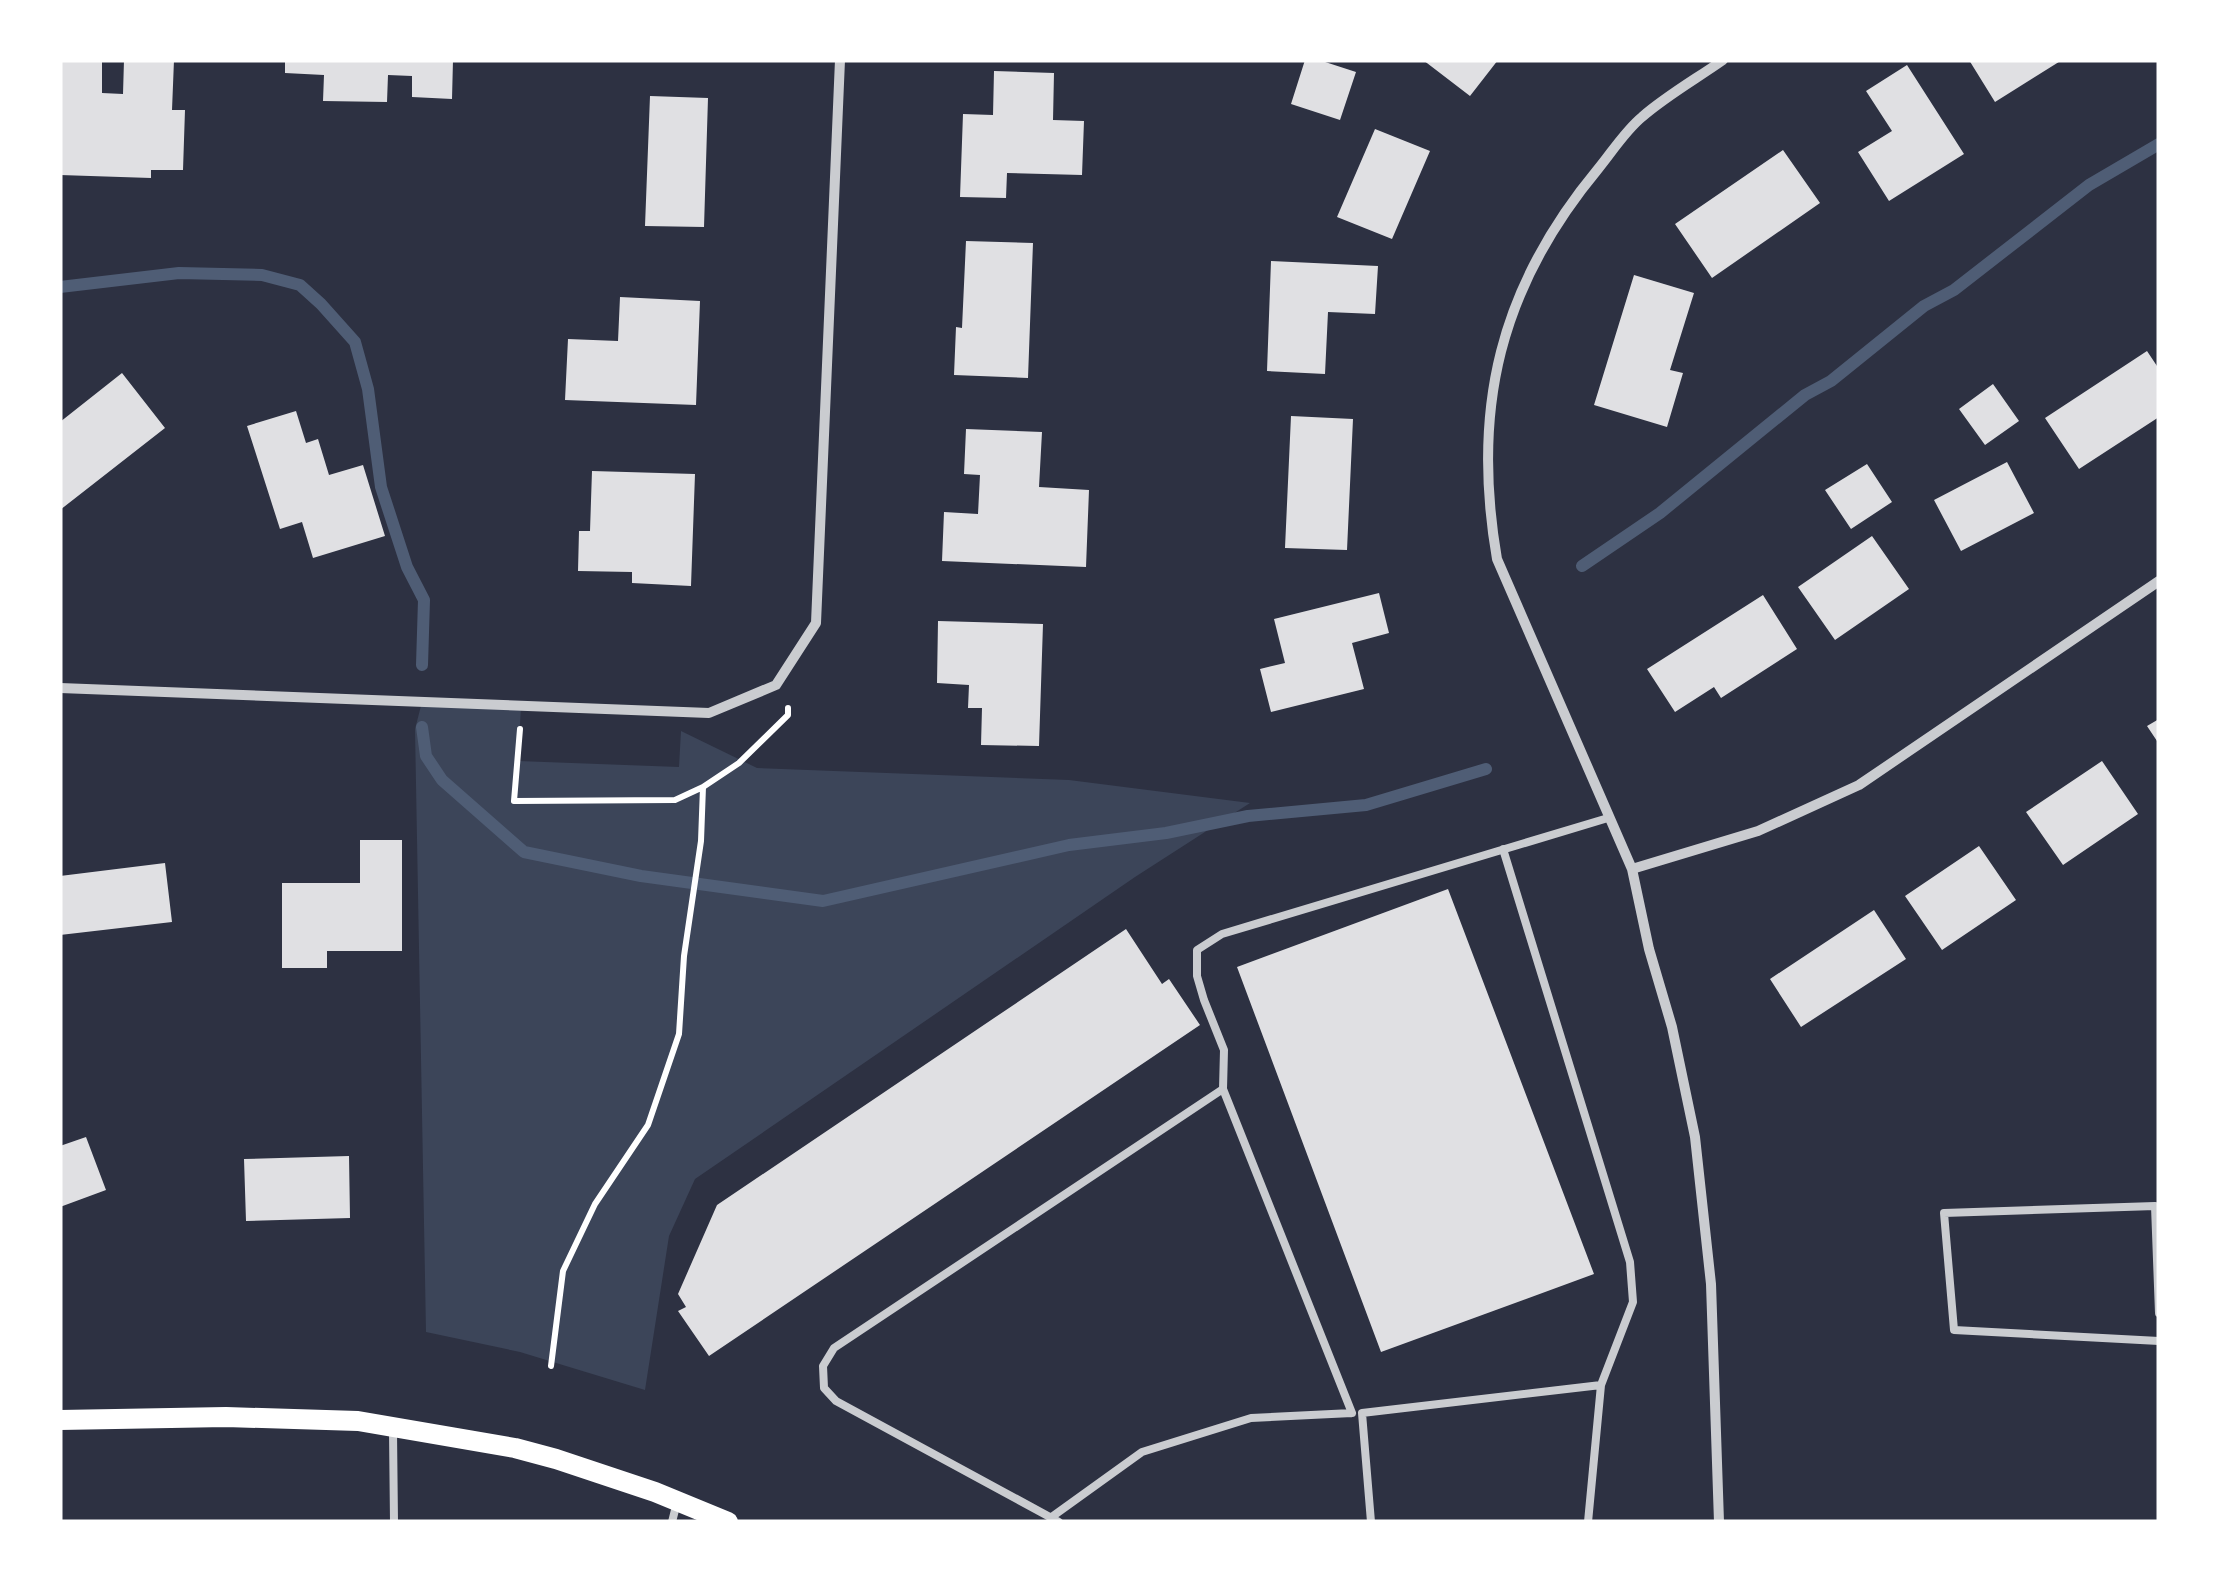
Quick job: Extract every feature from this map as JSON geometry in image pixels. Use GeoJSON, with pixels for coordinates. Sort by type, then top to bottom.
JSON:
{"type":"FeatureCollection","features":[{"type":"Feature","properties":{"kind":"main road"},"geometry":{"type":"LineString","coordinates":[[60,1420],[226,1417],[358,1421],[529,1451],[675,1511],[728,1522]]}},
{"type":"Feature","properties":{"kind":"street"},"geometry":{"type":"LineString","coordinates":[[60,688],[709,714],[776,684],[816,622],[840,60]]}},
{"type":"Feature","properties":{"kind":"street"},"geometry":{"type":"LineString","coordinates":[[1719,1522],[1712,1284],[1695,1137],[1672,1027],[1648,949],[1632,869],[1497,559],[1486,442],[1508,322],[1527,277],[1564,210],[1640,118],[1722,60]]}},
{"type":"Feature","properties":{"kind":"street"},"geometry":{"type":"LineString","coordinates":[[1632,869],[1758,830],[1859,785],[2159,581]]}},
{"type":"Feature","properties":{"kind":"lane"},"geometry":{"type":"LineString","coordinates":[[1352,1413],[1223,1089],[1224,1050],[1200,988],[1197,950],[1222,934],[1608,818]]}},
{"type":"Feature","properties":{"kind":"lane"},"geometry":{"type":"LineString","coordinates":[[1503,849],[1630,1262],[1633,1302],[1601,1386],[1588,1522]]}},
{"type":"Feature","properties":{"kind":"lane"},"geometry":{"type":"LineString","coordinates":[[1223,1089],[834,1348],[823,1366],[824,1388],[836,1401],[1056,1519],[1142,1452],[1251,1418],[1362,1413],[1601,1386]]}},
{"type":"Feature","properties":{"kind":"lane"},"geometry":{"type":"LineString","coordinates":[[2159,1313],[2155,1206],[1944,1213],[1954,1330],[2159,1341]]}},
{"type":"Feature","properties":{"kind":"lane"},"geometry":{"type":"LineString","coordinates":[[1362,1413],[1371,1522]]}},
{"type":"Feature","properties":{"kind":"lane"},"geometry":{"type":"LineString","coordinates":[[392,1427],[394,1522]]}},
{"type":"Feature","properties":{"kind":"path"},"geometry":{"type":"LineString","coordinates":[[521,706],[514,801],[675,800],[739,763],[788,715],[786,668]]}},
{"type":"Feature","properties":{"kind":"path"},"geometry":{"type":"LineString","coordinates":[[551,1366],[563,1271],[595,1204],[648,1126],[679,1034],[684,956],[701,842],[703,787]]}},
{"type":"Feature","properties":{"kind":"shaded area"},"geometry":{"type":"Polygon","coordinates":[[[422,702],[521,706],[518,761],[679,767],[681,731],[757,768],[1069,780],[1250,803],[1135,877],[695,1179],[669,1236],[645,1390],[520,1352],[426,1332],[415,729],[422,702]]]}},
{"type":"Feature","properties":{"kind":"building"},"geometry":{"type":"Polygon","coordinates":[[[60,60],[102,60],[102,93],[123,94],[124,60],[174,60],[172,110],[185,110],[183,170],[151,170],[151,178],[60,175],[60,60]]]}},
{"type":"Feature","properties":{"kind":"building"},"geometry":{"type":"Polygon","coordinates":[[[285,60],[453,60],[452,99],[412,97],[412,76],[388,75],[387,102],[323,101],[324,75],[285,73],[285,60]]]}},
{"type":"Feature","properties":{"kind":"building"},"geometry":{"type":"Polygon","coordinates":[[[1305,60],[1319,60],[1356,72],[1340,120],[1291,104],[1305,60]]]}},
{"type":"Feature","properties":{"kind":"building"},"geometry":{"type":"Polygon","coordinates":[[[1423,60],[1498,60],[1470,96],[1423,60]]]}},
{"type":"Feature","properties":{"kind":"building"},"geometry":{"type":"Polygon","coordinates":[[[1969,60],[2062,60],[1995,102],[1969,60]]]}},
{"type":"Feature","properties":{"kind":"building"},"geometry":{"type":"Polygon","coordinates":[[[1907,65],[1964,154],[1889,201],[1858,152],[1892,131],[1866,91],[1907,65]]]}},
{"type":"Feature","properties":{"kind":"building"},"geometry":{"type":"Polygon","coordinates":[[[994,71],[1054,73],[1053,120],[1084,121],[1082,175],[1007,173],[1006,198],[960,197],[963,114],[993,115],[994,71]]]}},
{"type":"Feature","properties":{"kind":"building"},"geometry":{"type":"Polygon","coordinates":[[[650,96],[708,98],[704,227],[645,226],[650,96]]]}},
{"type":"Feature","properties":{"kind":"building"},"geometry":{"type":"Polygon","coordinates":[[[1375,129],[1430,151],[1392,239],[1337,217],[1375,129]]]}},
{"type":"Feature","properties":{"kind":"building"},"geometry":{"type":"Polygon","coordinates":[[[1783,150],[1820,203],[1712,278],[1675,224],[1783,150]]]}},
{"type":"Feature","properties":{"kind":"building"},"geometry":{"type":"Polygon","coordinates":[[[966,241],[1033,243],[1028,378],[954,375],[956,327],[962,328],[966,241]]]}},
{"type":"Feature","properties":{"kind":"building"},"geometry":{"type":"Polygon","coordinates":[[[1271,261],[1378,266],[1375,314],[1328,312],[1325,374],[1267,371],[1271,261]]]}},
{"type":"Feature","properties":{"kind":"building"},"geometry":{"type":"Polygon","coordinates":[[[1634,275],[1694,293],[1670,370],[1683,373],[1667,427],[1594,405],[1634,275]]]}},
{"type":"Feature","properties":{"kind":"building"},"geometry":{"type":"Polygon","coordinates":[[[620,297],[700,301],[696,405],[565,400],[568,339],[618,341],[620,297]]]}},
{"type":"Feature","properties":{"kind":"building"},"geometry":{"type":"Polygon","coordinates":[[[2147,351],[2159,369],[2159,417],[2079,469],[2045,418],[2147,351]]]}},
{"type":"Feature","properties":{"kind":"building"},"geometry":{"type":"Polygon","coordinates":[[[122,373],[165,428],[60,510],[60,422],[122,373]]]}},
{"type":"Feature","properties":{"kind":"building"},"geometry":{"type":"Polygon","coordinates":[[[1993,384],[2019,421],[1985,445],[1959,409],[1993,384]]]}},
{"type":"Feature","properties":{"kind":"building"},"geometry":{"type":"Polygon","coordinates":[[[296,411],[306,443],[318,439],[329,475],[363,465],[385,536],[313,558],[302,522],[280,529],[247,426],[296,411]]]}},
{"type":"Feature","properties":{"kind":"building"},"geometry":{"type":"Polygon","coordinates":[[[1291,416],[1353,419],[1347,550],[1285,548],[1291,416]]]}},
{"type":"Feature","properties":{"kind":"building"},"geometry":{"type":"Polygon","coordinates":[[[966,429],[1042,432],[1039,487],[1089,490],[1086,567],[942,561],[944,512],[978,514],[980,475],[964,474],[966,429]]]}},
{"type":"Feature","properties":{"kind":"building"},"geometry":{"type":"Polygon","coordinates":[[[2007,462],[2034,513],[1961,551],[1934,500],[2007,462]]]}},
{"type":"Feature","properties":{"kind":"building"},"geometry":{"type":"Polygon","coordinates":[[[1867,464],[1892,502],[1851,529],[1825,490],[1867,464]]]}},
{"type":"Feature","properties":{"kind":"building"},"geometry":{"type":"Polygon","coordinates":[[[592,471],[695,474],[691,586],[632,583],[632,572],[578,571],[579,531],[590,531],[592,471]]]}},
{"type":"Feature","properties":{"kind":"building"},"geometry":{"type":"Polygon","coordinates":[[[1872,536],[1909,589],[1835,640],[1798,587],[1872,536]]]}},
{"type":"Feature","properties":{"kind":"building"},"geometry":{"type":"Polygon","coordinates":[[[1379,593],[1389,633],[1352,643],[1364,689],[1271,712],[1260,669],[1285,663],[1274,619],[1379,593]]]}},
{"type":"Feature","properties":{"kind":"building"},"geometry":{"type":"Polygon","coordinates":[[[1763,595],[1797,649],[1721,698],[1714,687],[1675,712],[1647,669],[1763,595]]]}},
{"type":"Feature","properties":{"kind":"building"},"geometry":{"type":"Polygon","coordinates":[[[938,621],[1043,624],[1039,746],[981,745],[982,708],[968,708],[969,685],[937,683],[938,621]]]}},
{"type":"Feature","properties":{"kind":"building"},"geometry":{"type":"Polygon","coordinates":[[[2159,719],[2159,744],[2147,726],[2159,719]]]}},
{"type":"Feature","properties":{"kind":"building"},"geometry":{"type":"Polygon","coordinates":[[[2102,761],[2138,814],[2063,865],[2026,812],[2102,761]]]}},
{"type":"Feature","properties":{"kind":"building"},"geometry":{"type":"Polygon","coordinates":[[[360,840],[402,840],[402,951],[327,951],[327,968],[282,968],[282,883],[360,883],[360,840]]]}},
{"type":"Feature","properties":{"kind":"building"},"geometry":{"type":"Polygon","coordinates":[[[1979,846],[2016,900],[1942,950],[1905,896],[1979,846]]]}},
{"type":"Feature","properties":{"kind":"building"},"geometry":{"type":"Polygon","coordinates":[[[165,863],[172,922],[60,935],[60,876],[165,863]]]}},
{"type":"Feature","properties":{"kind":"building"},"geometry":{"type":"Polygon","coordinates":[[[1448,889],[1594,1274],[1381,1352],[1237,967],[1448,889]]]}},
{"type":"Feature","properties":{"kind":"building"},"geometry":{"type":"Polygon","coordinates":[[[1874,910],[1906,959],[1801,1027],[1770,979],[1874,910]]]}},
{"type":"Feature","properties":{"kind":"building"},"geometry":{"type":"Polygon","coordinates":[[[1126,929],[1162,984],[1169,979],[1200,1025],[709,1356],[678,1311],[686,1307],[678,1294],[717,1205],[1126,929]]]}},
{"type":"Feature","properties":{"kind":"building"},"geometry":{"type":"Polygon","coordinates":[[[86,1137],[106,1190],[60,1207],[60,1146],[86,1137]]]}},
{"type":"Feature","properties":{"kind":"building"},"geometry":{"type":"Polygon","coordinates":[[[349,1156],[350,1218],[246,1221],[244,1159],[349,1156]]]}},
{"type":"Feature","properties":{"kind":"waterway"},"geometry":{"type":"LineString","coordinates":[[1582,566],[1660,513],[1805,395],[1831,381],[1924,306],[1954,290],[2089,185],[2159,144]]}},
{"type":"Feature","properties":{"kind":"waterway"},"geometry":{"type":"LineString","coordinates":[[60,287],[179,273],[262,275],[300,285],[321,304],[355,342],[368,389],[381,487],[407,567],[424,600],[422,665]]}},
{"type":"Feature","properties":{"kind":"waterway"},"geometry":{"type":"LineString","coordinates":[[422,727],[426,756],[442,780],[524,852],[641,876],[823,901],[1069,845],[1166,833],[1248,816],[1366,805],[1486,769]]}}]}
